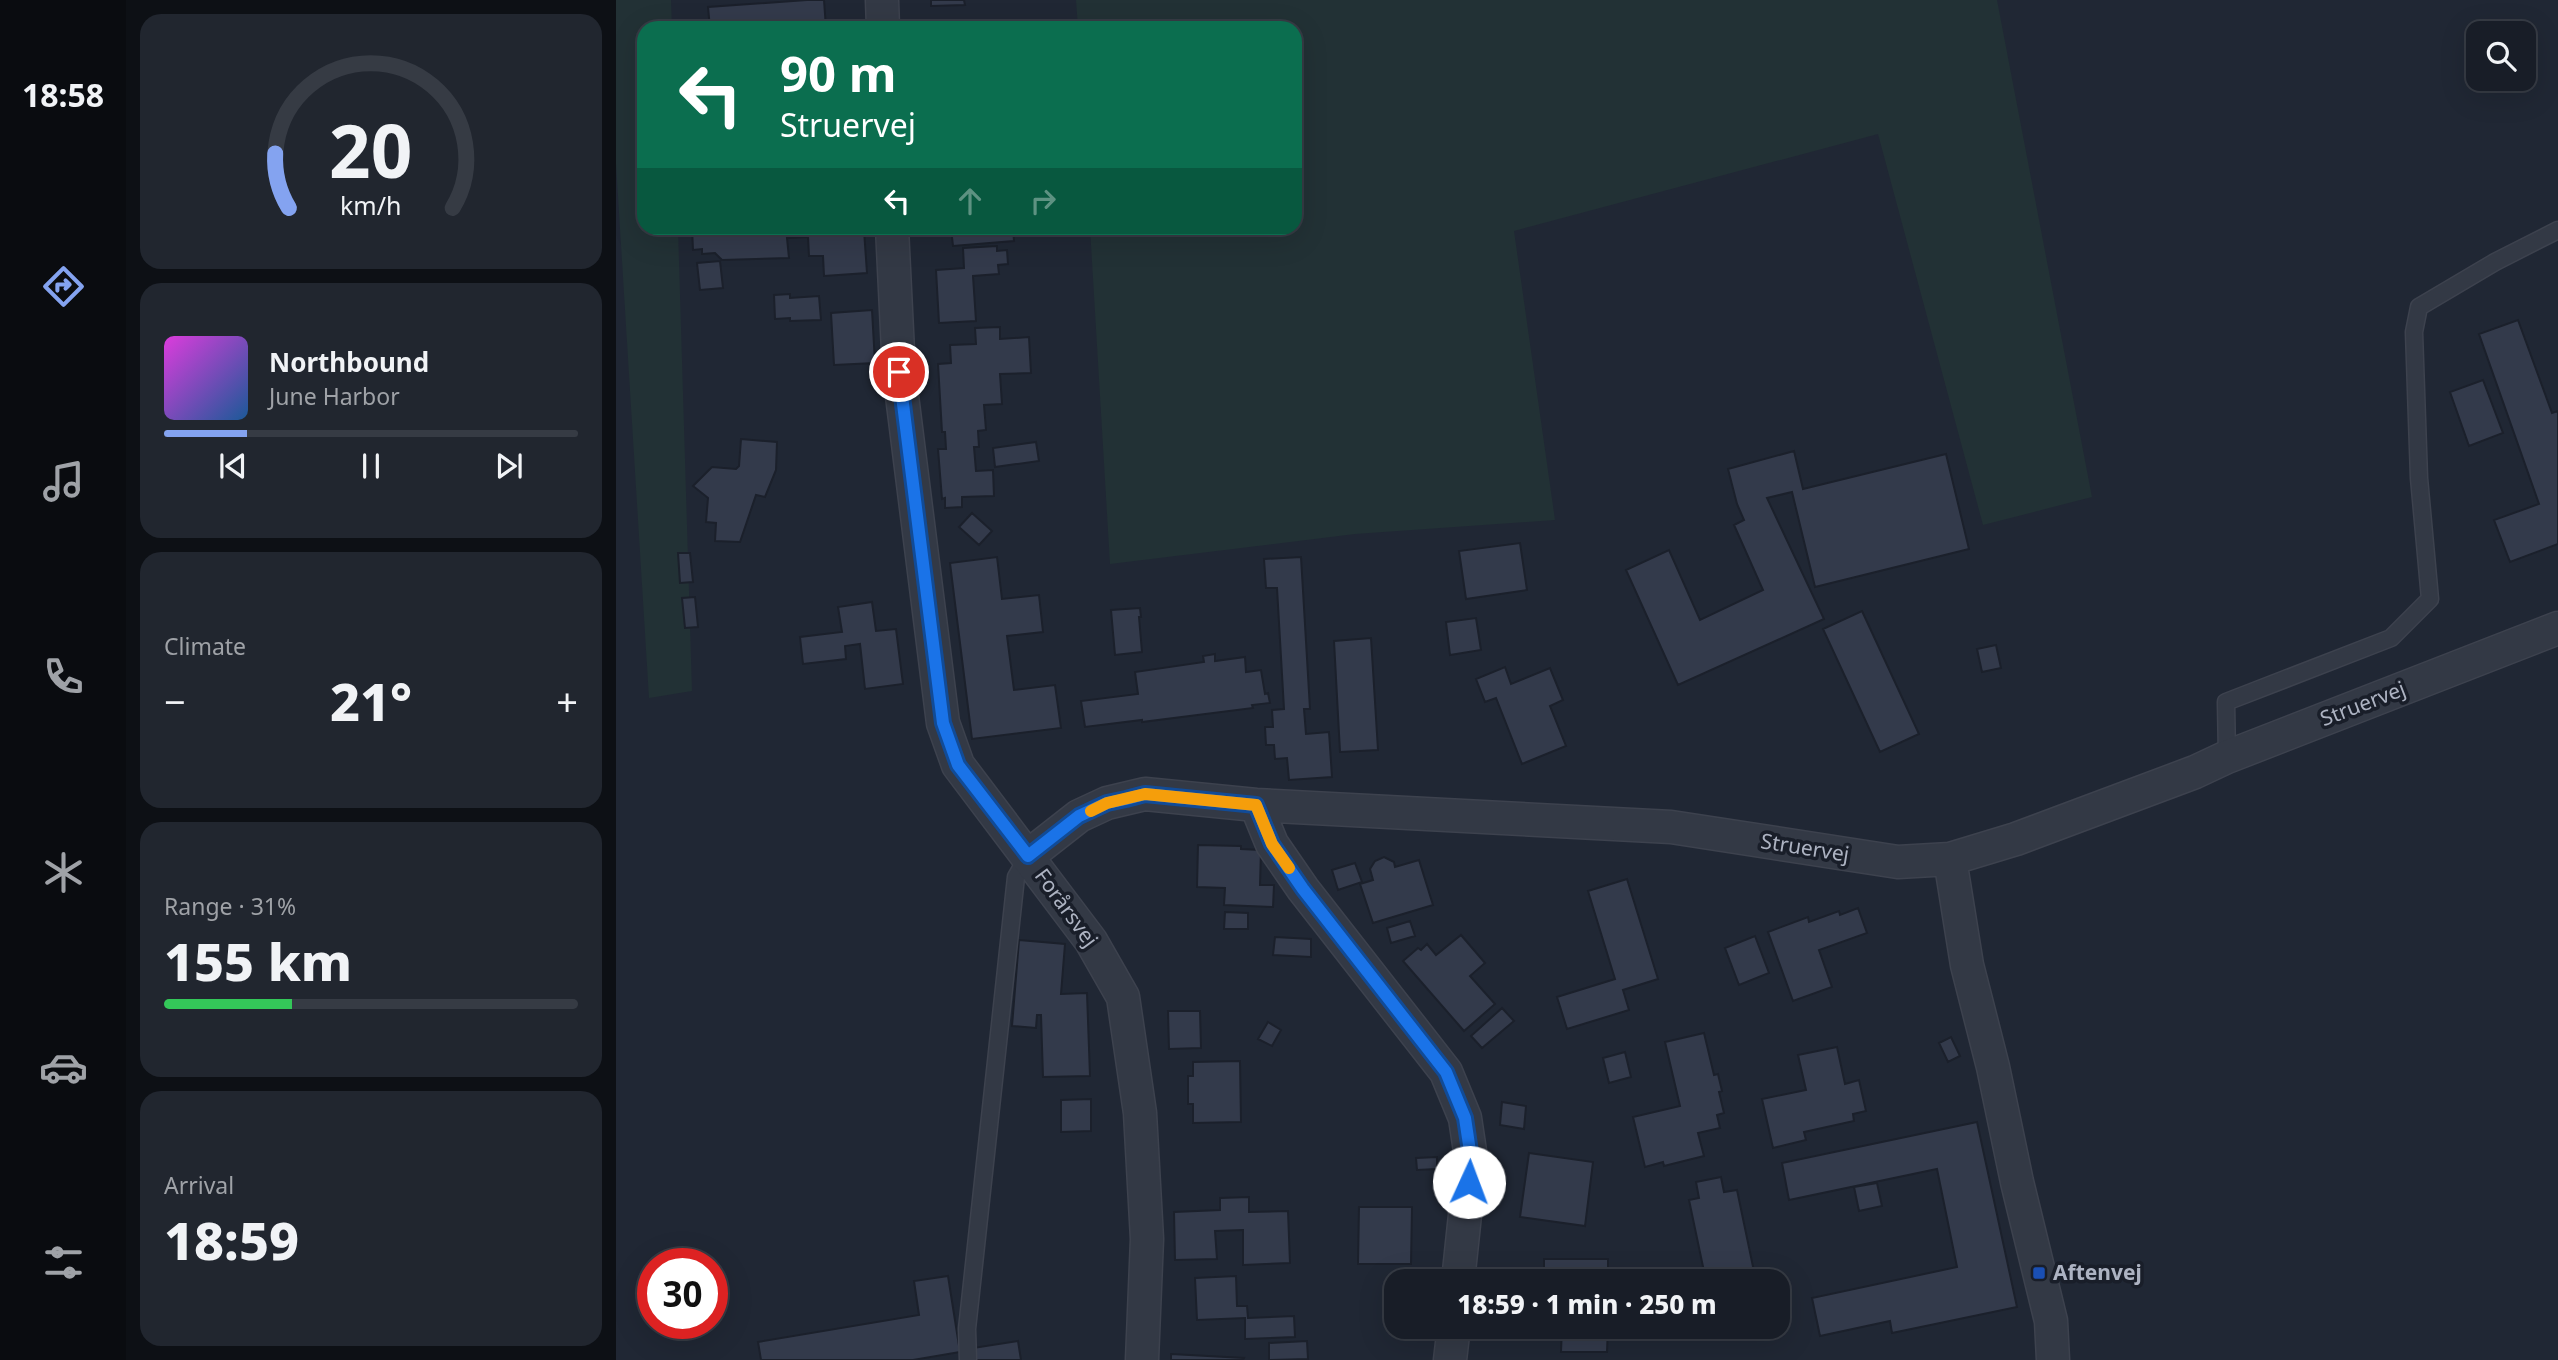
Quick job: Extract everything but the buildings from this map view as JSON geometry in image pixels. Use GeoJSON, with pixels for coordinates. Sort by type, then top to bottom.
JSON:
{"type":"FeatureCollection","features":[{"type":"Feature","properties":{"kind":"street"},"geometry":{"type":"LineString","coordinates":[[881,0],[882,21]]}},
{"type":"Feature","properties":{"kind":"street","name":"Forårsvej"},"geometry":{"type":"LineString","coordinates":[[892,235],[899,372],[943,723],[958,765],[1091,941],[1124,998],[1140,1113],[1147,1240],[1142,1360]]}},
{"type":"Feature","properties":{"kind":"street","name":"Struervej"},"geometry":{"type":"LineString","coordinates":[[1028,856],[1079,816],[1107,803],[1145,794],[1256,805],[1671,827],[1898,862],[1950,859],[2017,839],[2195,772],[2227,757],[2558,628]]}},
{"type":"Feature","properties":{"kind":"street"},"geometry":{"type":"LineString","coordinates":[[1256,805],[1272,844],[1303,889],[1446,1072],[1465,1118],[1471,1158],[1459,1269]]}},
{"type":"Feature","properties":{"kind":"street"},"geometry":{"type":"LineString","coordinates":[[1950,859],[1967,965],[2052,1321],[2053,1360]]}},
{"type":"Feature","properties":{"kind":"street"},"geometry":{"type":"LineString","coordinates":[[1450,1360],[1452,1339]]}},
{"type":"Feature","properties":{"kind":"lane"},"geometry":{"type":"LineString","coordinates":[[2227,757],[2226,702],[2391,638],[2430,599],[2419,478],[2414,332],[2419,307],[2495,262],[2558,230]]}},
{"type":"Feature","properties":{"kind":"lane"},"geometry":{"type":"LineString","coordinates":[[968,1360],[967,1329],[1016,877],[1028,856]]}},
{"type":"Feature","properties":{"kind":"shaded area"},"geometry":{"type":"Polygon","coordinates":[[[616,0],[671,0],[672,21],[637,21],[637,235],[678,235],[692,691],[649,698],[616,164],[616,0]]]}},
{"type":"Feature","properties":{"kind":"shaded area"},"geometry":{"type":"Polygon","coordinates":[[[1076,0],[1997,0],[2092,497],[1983,525],[1878,134],[1514,231],[1555,520],[1355,534],[1110,564],[1090,235],[1302,235],[1302,21],[1078,21],[1076,0]]]}},
{"type":"Feature","properties":{"kind":"slow traffic"},"geometry":{"type":"LineString","coordinates":[[1091,811],[1107,803],[1145,794],[1256,805],[1272,844],[1289,868]]}},
{"type":"Feature","properties":{"kind":"place","name":"Aftenvej"},"geometry":{"type":"Point","coordinates":[2039,1273]}},
{"type":"Feature","properties":{"kind":"route"},"geometry":{"type":"LineString","coordinates":[[899,372],[943,723],[958,765],[1028,856],[1079,816],[1107,803],[1145,794],[1256,805],[1272,844],[1303,889],[1446,1072],[1465,1118],[1471,1158],[1469,1182]]}}]}
